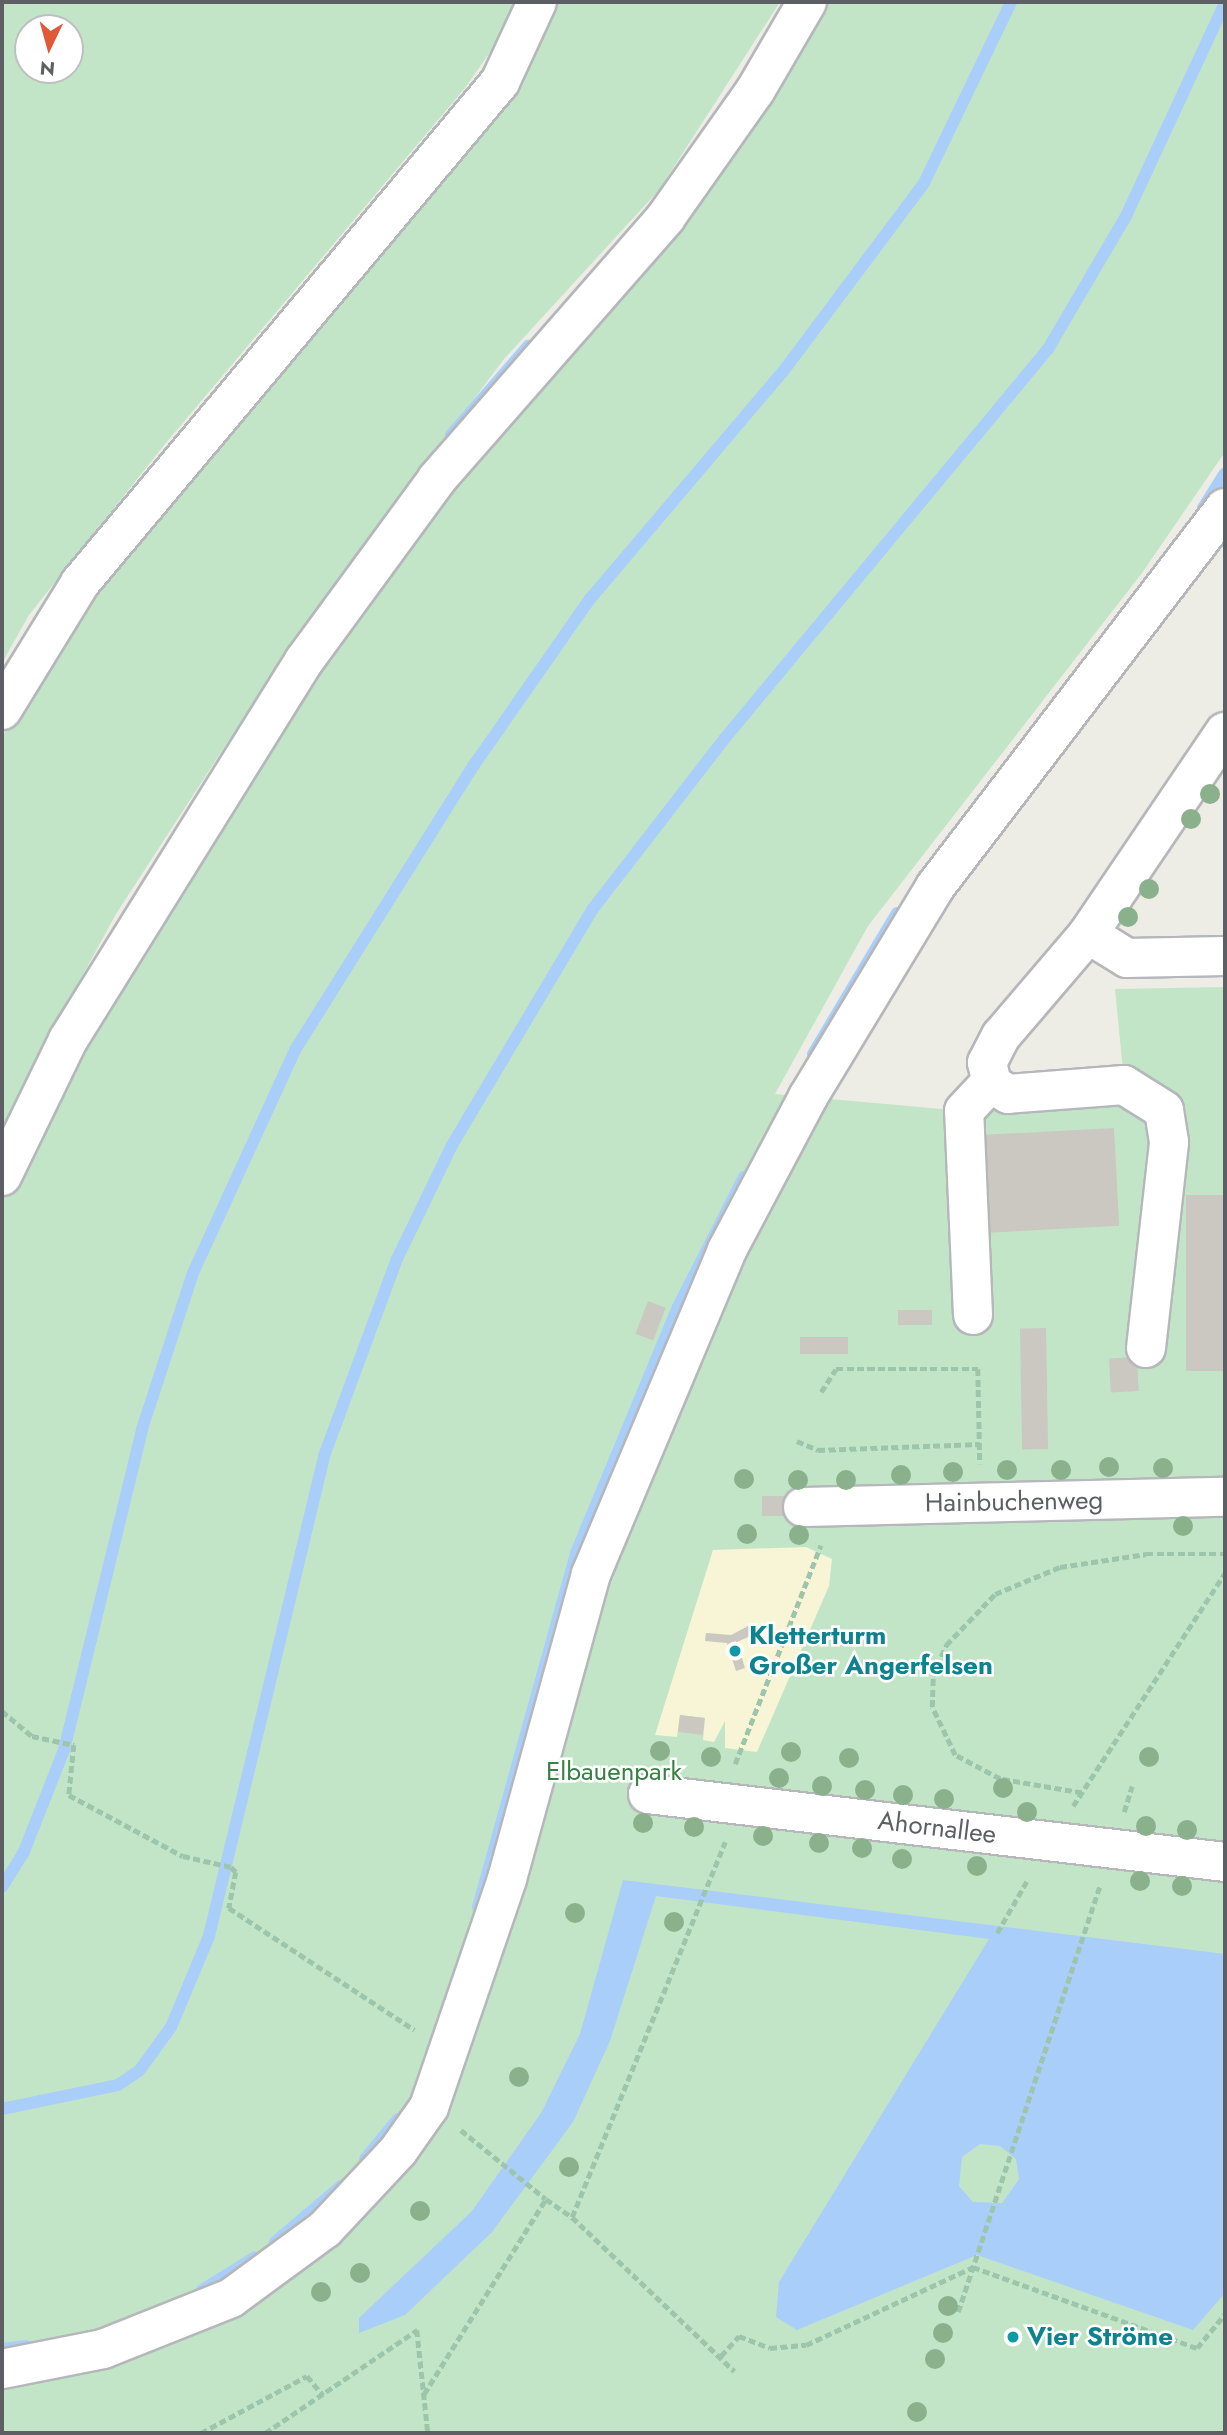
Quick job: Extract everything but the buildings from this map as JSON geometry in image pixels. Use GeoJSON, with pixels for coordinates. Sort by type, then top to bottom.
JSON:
{"type":"FeatureCollection","features":[{"type":"Feature","properties":{"kind":"street"},"geometry":{"type":"LineString","coordinates":[[2,710],[80,583],[493,92],[518,52],[537,2]]}},
{"type":"Feature","properties":{"kind":"street"},"geometry":{"type":"LineString","coordinates":[[2,1176],[68,1040],[304,661],[437,479],[666,217],[769,69],[807,2]]}},
{"type":"Feature","properties":{"kind":"street"},"geometry":{"type":"LineString","coordinates":[[2,2369],[103,2350],[231,2298],[325,2229],[398,2151],[429,2107],[507,1879],[591,1574],[727,1250],[808,1097],[935,887],[1225,508]]}},
{"type":"Feature","properties":{"kind":"street"},"geometry":{"type":"LineString","coordinates":[[973,1315],[964,1111],[990,1082],[992,1048],[1088,934],[1225,732]]}},
{"type":"Feature","properties":{"kind":"street"},"geometry":{"type":"LineString","coordinates":[[1088,934],[1126,958],[1225,956]]}},
{"type":"Feature","properties":{"kind":"street"},"geometry":{"type":"LineString","coordinates":[[990,1082],[1017,1095],[1124,1085],[1164,1110],[1169,1142],[1146,1348]]}},
{"type":"Feature","properties":{"kind":"street","name":"Hainbuchenweg"},"geometry":{"type":"LineString","coordinates":[[819,1507],[1225,1497]]}},
{"type":"Feature","properties":{"kind":"street","name":"Ahornallee"},"geometry":{"type":"LineString","coordinates":[[648,1794],[1225,1862]]}},
{"type":"Feature","properties":{"kind":"path"},"geometry":{"type":"LineString","coordinates":[[821,1392],[836,1369],[978,1369],[980,1503]]}},
{"type":"Feature","properties":{"kind":"path"},"geometry":{"type":"LineString","coordinates":[[797,1441],[818,1450],[980,1444]]}},
{"type":"Feature","properties":{"kind":"path"},"geometry":{"type":"LineString","coordinates":[[731,1804],[737,1751],[819,1507]]}},
{"type":"Feature","properties":{"kind":"path"},"geometry":{"type":"LineString","coordinates":[[1082,1793],[1000,1779],[955,1755],[932,1707],[933,1675],[946,1645],[995,1594],[1060,1567],[1146,1554],[1225,1554]]}},
{"type":"Feature","properties":{"kind":"path"},"geometry":{"type":"LineString","coordinates":[[1051,1841],[1225,1573]]}},
{"type":"Feature","properties":{"kind":"path"},"geometry":{"type":"LineString","coordinates":[[2,1711],[32,1736],[74,1745],[69,1795],[190,1858],[231,1867],[236,1872],[229,1908],[407,2027]]}},
{"type":"Feature","properties":{"kind":"path"},"geometry":{"type":"LineString","coordinates":[[572,2217],[708,1883]]}},
{"type":"Feature","properties":{"kind":"path"},"geometry":{"type":"LineString","coordinates":[[997,1933],[1020,1893]]}},
{"type":"Feature","properties":{"kind":"path"},"geometry":{"type":"LineString","coordinates":[[958,2312],[1087,1923]]}},
{"type":"Feature","properties":{"kind":"path"},"geometry":{"type":"LineString","coordinates":[[476,2140],[546,2199],[572,2217],[734,2371]]}},
{"type":"Feature","properties":{"kind":"path"},"geometry":{"type":"LineString","coordinates":[[424,2394],[546,2199]]}},
{"type":"Feature","properties":{"kind":"path"},"geometry":{"type":"LineString","coordinates":[[721,2357],[739,2336],[770,2348],[806,2345],[973,2267],[1197,2348],[1225,2314]]}},
{"type":"Feature","properties":{"kind":"path"},"geometry":{"type":"LineString","coordinates":[[265,2433],[417,2330],[428,2433]]}},
{"type":"Feature","properties":{"kind":"path"},"geometry":{"type":"LineString","coordinates":[[201,2433],[307,2376],[323,2395]]}},
{"type":"Feature","properties":{"kind":"green space"},"geometry":{"type":"Polygon","coordinates":[[[2,2],[514,2],[504,32],[465,88],[165,444],[29,615],[2,663],[2,2]]]}},
{"type":"Feature","properties":{"kind":"green space","name":"Elbauenpark"},"geometry":{"type":"Polygon","coordinates":[[[550,2],[780,2],[659,190],[504,359],[297,635],[116,914],[49,1037],[293,698],[820,2],[1225,2],[1225,452],[1142,573],[868,926],[775,1094],[964,1111],[1126,1102],[1115,989],[1225,987],[1225,2433],[2,2433],[2,737],[73,622],[550,2]]]}},
{"type":"Feature","properties":{"kind":"sand"},"geometry":{"type":"Polygon","coordinates":[[[806,1547],[832,1559],[829,1586],[757,1752],[725,1748],[725,1721],[714,1742],[703,1740],[705,1718],[680,1715],[677,1737],[655,1735],[713,1550],[806,1547]]]}},
{"type":"Feature","properties":{"kind":"water"},"geometry":{"type":"Polygon","coordinates":[[[623,1880],[1225,1954],[1225,2293],[1193,2330],[977,2255],[797,2330],[776,2317],[779,2282],[989,1939],[656,1896],[610,2041],[573,2122],[492,2232],[405,2315],[359,2333],[359,2318],[472,2211],[541,2113],[580,2034],[623,1880]],[[980,2144],[962,2157],[959,2186],[973,2202],[1002,2203],[1019,2179],[1016,2159],[1000,2146],[980,2144]]]}},
{"type":"Feature","properties":{"kind":"waterway"},"geometry":{"type":"LineString","coordinates":[[2,1887],[23,1854],[64,1750],[142,1429],[193,1273],[295,1050],[474,765],[590,599],[782,373],[924,183],[1011,2]]}},
{"type":"Feature","properties":{"kind":"waterway"},"geometry":{"type":"LineString","coordinates":[[2,2109],[118,2085],[139,2071],[171,2027],[209,1936],[324,1456],[397,1259],[452,1145],[592,910],[725,738],[1048,349],[1126,216],[1225,3]]}},
{"type":"Feature","properties":{"kind":"waterway"},"geometry":{"type":"LineString","coordinates":[[451,435],[528,346]]}},
{"type":"Feature","properties":{"kind":"waterway"},"geometry":{"type":"LineString","coordinates":[[1203,508],[1225,473]]}},
{"type":"Feature","properties":{"kind":"waterway"},"geometry":{"type":"LineString","coordinates":[[813,1054],[897,913]]}},
{"type":"Feature","properties":{"kind":"waterway"},"geometry":{"type":"LineString","coordinates":[[478,1907],[576,1553],[678,1307],[744,1177]]}},
{"type":"Feature","properties":{"kind":"waterway"},"geometry":{"type":"LineString","coordinates":[[365,2159],[398,2119]]}},
{"type":"Feature","properties":{"kind":"waterway"},"geometry":{"type":"LineString","coordinates":[[275,2242],[341,2186]]}},
{"type":"Feature","properties":{"kind":"waterway"},"geometry":{"type":"LineString","coordinates":[[202,2290],[255,2257]]}},
{"type":"Feature","properties":{"kind":"waterway"},"geometry":{"type":"LineString","coordinates":[[2,2349],[26,2346]]}},
{"type":"Feature","properties":{"kind":"place","name":"Kletterturm Großer Angerfelsen"},"geometry":{"type":"Point","coordinates":[735,1651]}},
{"type":"Feature","properties":{"kind":"place","name":"Vier Ströme"},"geometry":{"type":"Point","coordinates":[1013,2337]}}]}
